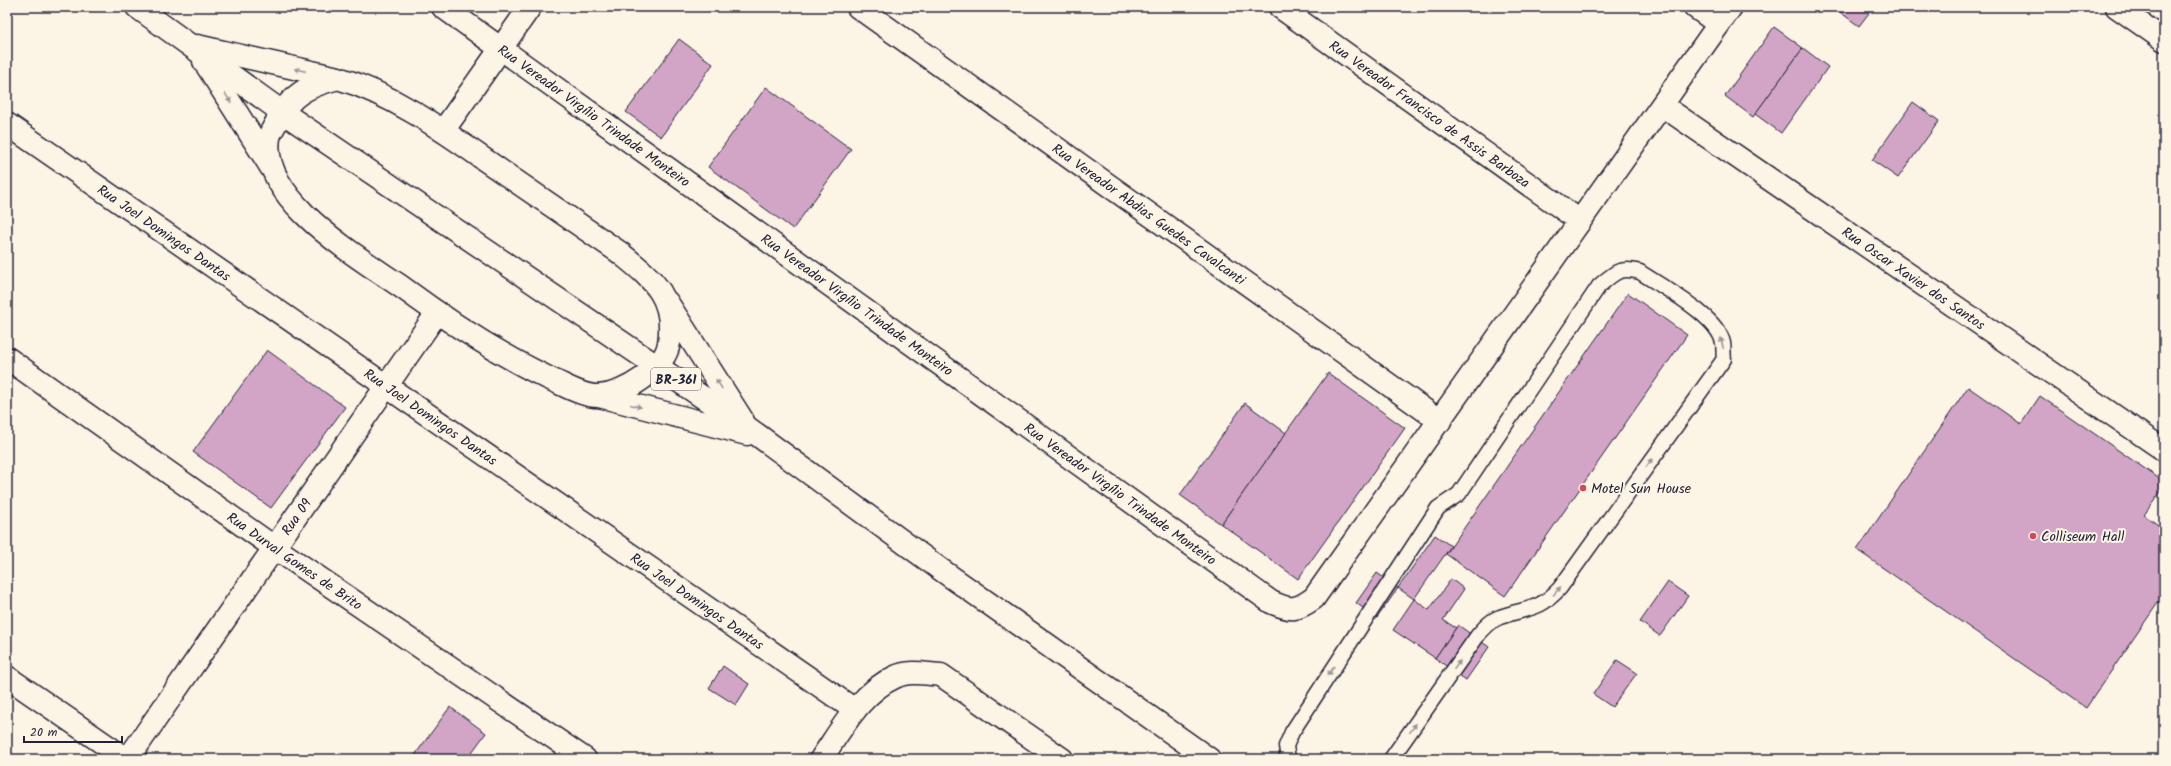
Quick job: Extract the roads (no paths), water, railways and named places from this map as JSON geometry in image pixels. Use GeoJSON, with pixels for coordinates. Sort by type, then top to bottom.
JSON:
{"type":"FeatureCollection","features":[{"type":"Feature","properties":{"kind":"street","name":"BR-361"},"geometry":{"type":"LineString","coordinates":[[137,7],[282,112],[754,433],[940,569],[1209,759]]}},
{"type":"Feature","properties":{"kind":"street","name":"Rua Vereador Virgílio Trindade Monteiro"},"geometry":{"type":"LineString","coordinates":[[443,7],[1271,602],[1287,609],[1302,607],[1314,598],[1663,106],[1731,7]]}},
{"type":"Feature","properties":{"kind":"street"},"geometry":{"type":"LineString","coordinates":[[443,131],[530,7]]}},
{"type":"Feature","properties":{"kind":"street","name":"Rua Vereador Abdias Guedes Cavalcanti"},"geometry":{"type":"LineString","coordinates":[[858,7],[1440,421]]}},
{"type":"Feature","properties":{"kind":"street","name":"Rua Vereador Francisco de Assis Barboza"},"geometry":{"type":"LineString","coordinates":[[1280,7],[1580,221]]}},
{"type":"Feature","properties":{"kind":"street"},"geometry":{"type":"LineString","coordinates":[[1695,7],[1719,24]]}},
{"type":"Feature","properties":{"kind":"street"},"geometry":{"type":"LineString","coordinates":[[2118,7],[2164,40]]}},
{"type":"Feature","properties":{"kind":"street"},"geometry":{"type":"LineString","coordinates":[[193,48],[338,78],[385,96],[443,131],[619,252],[657,287],[754,433]]}},
{"type":"Feature","properties":{"kind":"street"},"geometry":{"type":"LineString","coordinates":[[193,48],[271,167],[284,191],[301,211],[321,229],[437,313],[496,352],[575,390],[754,433]]}},
{"type":"Feature","properties":{"kind":"street"},"geometry":{"type":"LineString","coordinates":[[271,167],[270,136],[282,112],[298,93],[313,84],[338,78]]}},
{"type":"Feature","properties":{"kind":"street","name":"Rua Oscar Xavier dos Santos"},"geometry":{"type":"LineString","coordinates":[[1663,106],[2164,450]]}},
{"type":"Feature","properties":{"kind":"street","name":"Rua Joel Domingos Dantas"},"geometry":{"type":"LineString","coordinates":[[7,124],[855,710]]}},
{"type":"Feature","properties":{"kind":"street"},"geometry":{"type":"LineString","coordinates":[[599,396],[625,388],[642,380],[657,366],[668,346],[671,329],[667,302]]}},
{"type":"Feature","properties":{"kind":"street","name":"Rua 09"},"geometry":{"type":"LineString","coordinates":[[127,759],[437,313]]}},
{"type":"Feature","properties":{"kind":"street","name":"Rua Durval Gomes de Brito"},"geometry":{"type":"LineString","coordinates":[[7,358],[275,548],[586,759]]}},
{"type":"Feature","properties":{"kind":"street"},"geometry":{"type":"LineString","coordinates":[[821,759],[855,710],[875,688],[896,676],[918,673],[941,675],[1062,759]]}},
{"type":"Feature","properties":{"kind":"street"},"geometry":{"type":"LineString","coordinates":[[7,677],[127,759]]}},
{"type":"Feature","properties":{"kind":"lane"},"geometry":{"type":"LineString","coordinates":[[1288,759],[1286,746],[1292,732],[1438,508],[1459,494],[1599,286],[1614,273],[1627,268],[1640,272],[1706,317],[1717,329],[1723,342],[1724,359],[1560,588],[1552,597],[1539,606],[1499,617],[1488,624],[1478,635],[1391,759]]}},
{"type":"Feature","properties":{"kind":"place","name":"Motel Sun House"},"geometry":{"type":"Point","coordinates":[1583,488]}},
{"type":"Feature","properties":{"kind":"place","name":"Colliseum Hall"},"geometry":{"type":"Point","coordinates":[2033,536]}}]}
